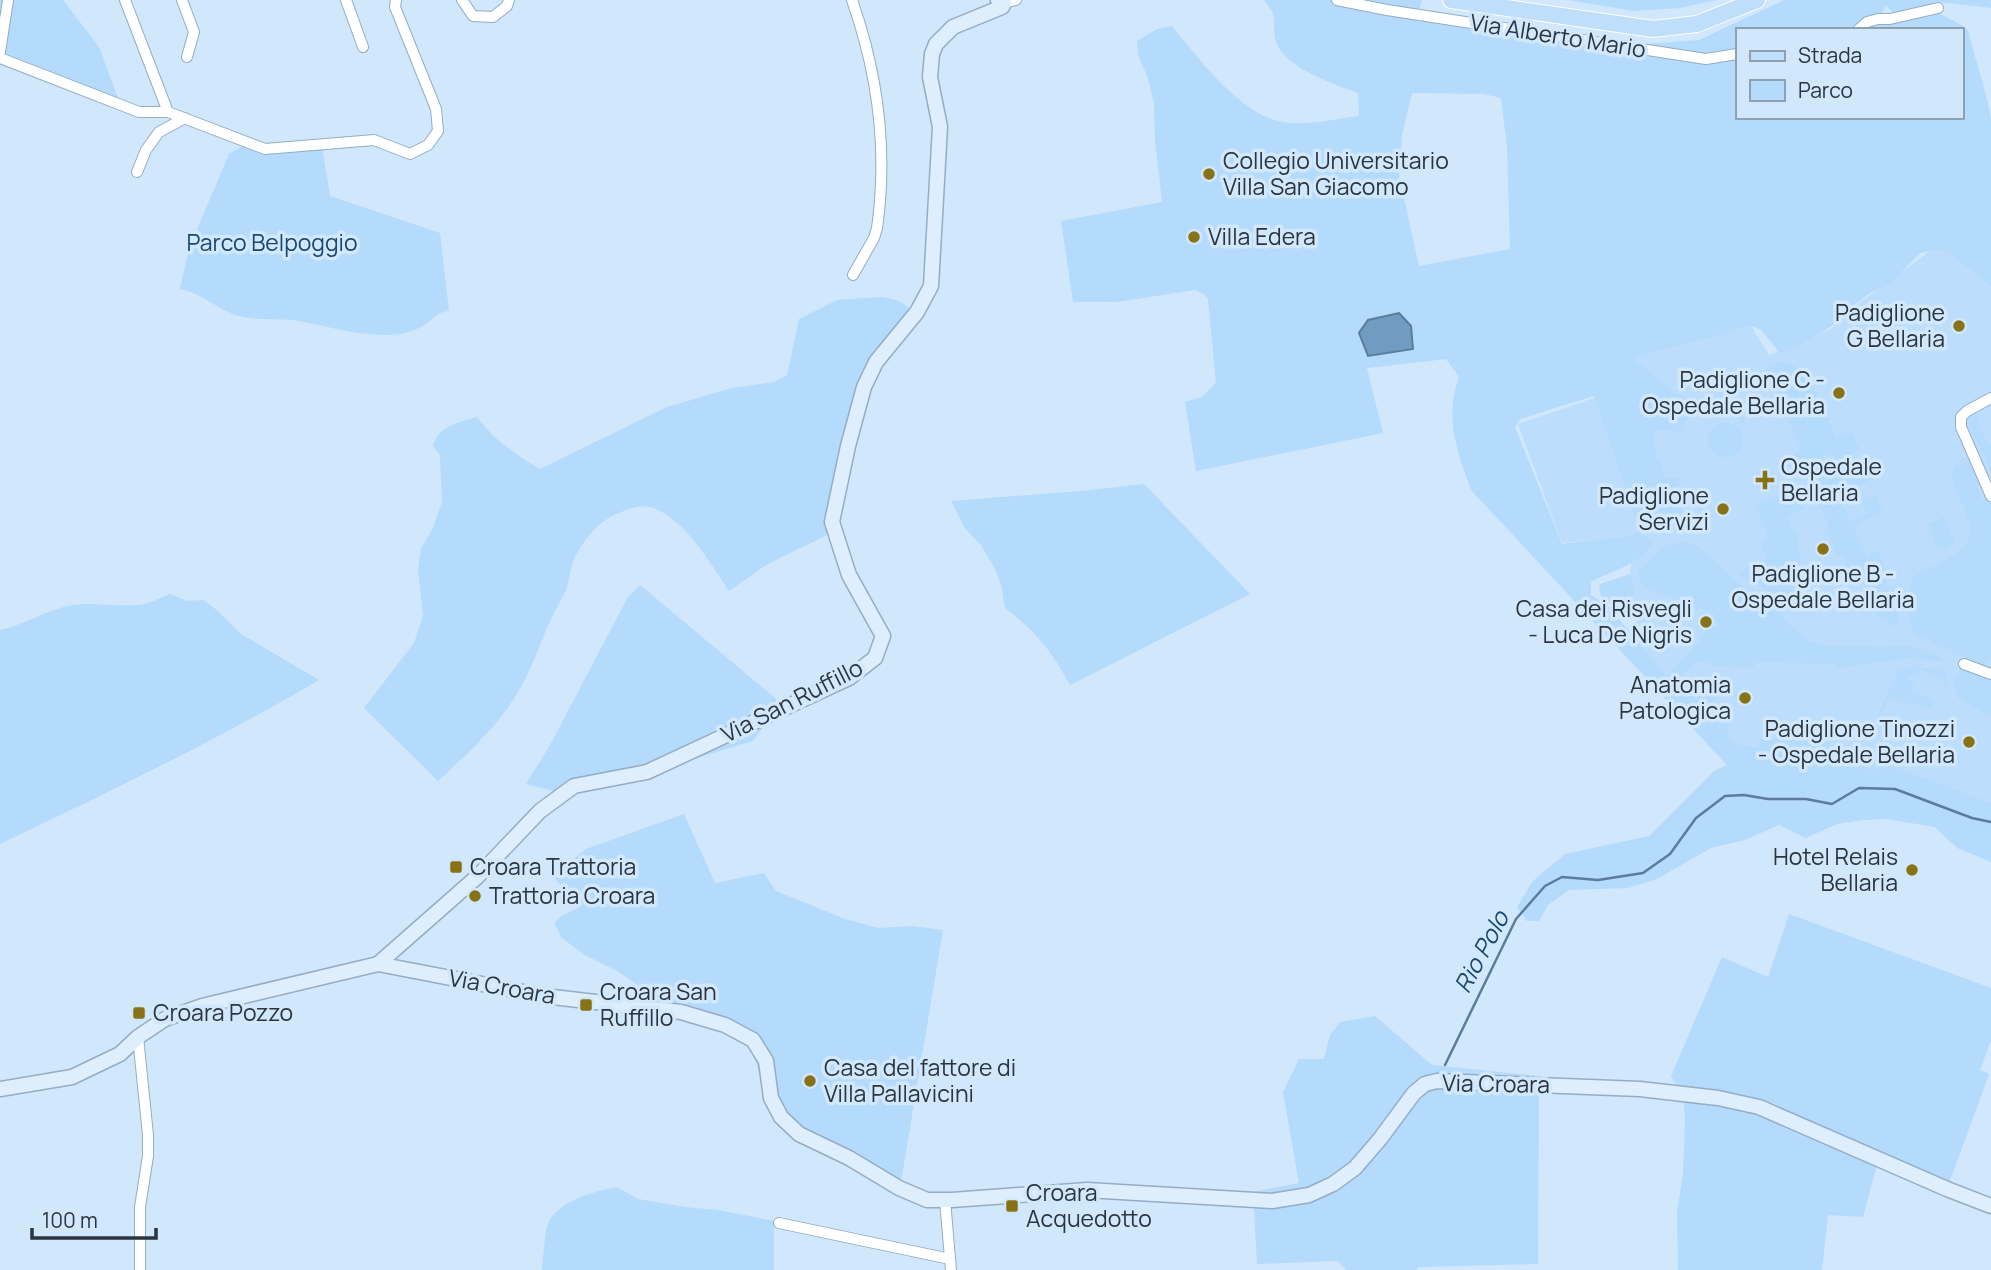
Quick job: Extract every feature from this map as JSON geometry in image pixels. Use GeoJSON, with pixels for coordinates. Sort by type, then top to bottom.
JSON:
{"type":"FeatureCollection","features":[{"type":"Feature","properties":{"kind":"main road"},"geometry":{"type":"LineString","coordinates":[[1451,0],[1653,29],[1697,24],[1757,0]]}},
{"type":"Feature","properties":{"kind":"street"},"geometry":{"type":"LineString","coordinates":[[8,0],[0,55],[139,112],[168,112],[265,149],[374,141],[410,154],[428,145],[438,131],[436,109],[395,7],[396,0]]}},
{"type":"Feature","properties":{"kind":"street"},"geometry":{"type":"LineString","coordinates":[[125,0],[168,112]]}},
{"type":"Feature","properties":{"kind":"street"},"geometry":{"type":"LineString","coordinates":[[182,0],[194,32],[187,57]]}},
{"type":"Feature","properties":{"kind":"street"},"geometry":{"type":"LineString","coordinates":[[346,0],[363,47]]}},
{"type":"Feature","properties":{"kind":"street"},"geometry":{"type":"LineString","coordinates":[[462,0],[473,16],[493,17],[507,6],[509,0]]}},
{"type":"Feature","properties":{"kind":"street"},"geometry":{"type":"LineString","coordinates":[[852,0],[871,63],[882,136],[877,228],[853,275]]}},
{"type":"Feature","properties":{"kind":"street","name":"Via Alberto Mario"},"geometry":{"type":"LineString","coordinates":[[1337,0],[1397,12],[1706,59],[1736,54]]}},
{"type":"Feature","properties":{"kind":"street","name":"Via San Ruffillo"},"geometry":{"type":"LineString","coordinates":[[378,964],[478,876],[540,811],[574,786],[647,772],[849,678],[876,658],[883,636],[849,575],[832,522],[864,387],[876,362],[917,312],[931,286],[940,127],[930,77],[932,54],[936,44],[953,27],[1002,7],[1006,1]]}},
{"type":"Feature","properties":{"kind":"street"},"geometry":{"type":"LineString","coordinates":[[1860,28],[1867,22],[1878,19],[1891,19],[1938,8]]}},
{"type":"Feature","properties":{"kind":"street"},"geometry":{"type":"LineString","coordinates":[[137,172],[146,150],[159,132],[185,118]]}},
{"type":"Feature","properties":{"kind":"street"},"geometry":{"type":"LineString","coordinates":[[1991,398],[1961,417],[1961,427],[1991,496]]}},
{"type":"Feature","properties":{"kind":"street"},"geometry":{"type":"LineString","coordinates":[[1964,664],[1991,674]]}},
{"type":"Feature","properties":{"kind":"street","name":"Via Croara"},"geometry":{"type":"LineString","coordinates":[[0,1089],[72,1077],[120,1054],[138,1037],[165,1019],[202,1006],[378,964],[544,996],[681,1012],[724,1025],[753,1040],[766,1061],[771,1097],[781,1117],[799,1134],[849,1158],[899,1188],[927,1200],[1087,1190],[1272,1201],[1309,1195],[1333,1184],[1354,1168],[1380,1139],[1414,1093],[1425,1084],[1437,1081],[1640,1089],[1718,1098],[1759,1107],[1991,1206]]}},
{"type":"Feature","properties":{"kind":"street"},"geometry":{"type":"LineString","coordinates":[[138,1037],[148,1135],[148,1156],[140,1207],[140,1270]]}},
{"type":"Feature","properties":{"kind":"street"},"geometry":{"type":"LineString","coordinates":[[779,1223],[950,1264],[945,1200]]}},
{"type":"Feature","properties":{"kind":"shaded area","name":"Ospedale Bellaria"},"geometry":{"type":"Polygon","coordinates":[[[1944,241],[1991,281],[1991,803],[1887,764],[1862,773],[1739,760],[1644,649],[1628,594],[1634,537],[1562,543],[1518,424],[1594,398],[1638,357],[1751,326],[1769,355],[1831,329],[1854,307],[1944,241]]]}},
{"type":"Feature","properties":{"kind":"shaded area"},"geometry":{"type":"Polygon","coordinates":[[[1399,313],[1411,326],[1413,349],[1368,356],[1359,333],[1368,320],[1399,313]]]}},
{"type":"Feature","properties":{"kind":"green space"},"geometry":{"type":"Polygon","coordinates":[[[0,0],[63,0],[99,47],[120,104],[0,58],[0,0]]]}},
{"type":"Feature","properties":{"kind":"green space"},"geometry":{"type":"Polygon","coordinates":[[[1264,0],[1422,0],[1418,14],[1619,46],[1699,40],[1784,0],[1991,0],[1991,8],[1939,2],[1922,9],[1947,17],[1968,30],[1986,96],[1991,119],[1991,286],[1950,253],[1939,249],[1920,253],[1890,284],[1870,293],[1835,324],[1780,353],[1761,330],[1751,326],[1638,357],[1635,360],[1676,394],[1682,395],[1694,405],[1680,434],[1672,429],[1654,430],[1656,461],[1661,462],[1664,478],[1678,478],[1682,522],[1670,530],[1652,528],[1635,515],[1594,396],[1520,419],[1515,427],[1562,544],[1634,536],[1636,531],[1653,541],[1634,561],[1591,582],[1591,595],[1608,606],[1683,695],[1706,695],[1706,684],[1715,684],[1718,724],[1727,724],[1728,739],[1739,745],[1759,748],[1760,739],[1814,738],[1815,743],[1829,742],[1830,764],[1857,765],[1871,770],[1887,764],[1991,803],[1991,862],[1957,848],[1935,827],[1886,819],[1862,820],[1837,824],[1806,838],[1779,825],[1745,840],[1711,848],[1657,879],[1628,888],[1569,890],[1548,905],[1539,921],[1527,921],[1517,907],[1533,881],[1565,854],[1649,836],[1714,771],[1727,765],[1471,490],[1454,434],[1453,406],[1459,377],[1446,359],[1367,368],[1383,433],[1196,471],[1185,402],[1202,397],[1216,383],[1208,299],[1195,290],[1117,302],[1073,302],[1061,221],[1162,202],[1154,104],[1148,78],[1138,55],[1137,41],[1157,29],[1172,26],[1221,83],[1236,97],[1266,117],[1282,122],[1301,123],[1359,116],[1358,93],[1311,74],[1289,60],[1281,51],[1275,39],[1273,14],[1264,0]],[[1886,5],[1876,26],[1900,20],[1886,5]],[[1412,93],[1402,135],[1399,176],[1419,266],[1510,249],[1507,147],[1501,98],[1484,94],[1412,93]]]}},
{"type":"Feature","properties":{"kind":"green space"},"geometry":{"type":"Polygon","coordinates":[[[1568,0],[1717,0],[1680,8],[1634,11],[1568,0]]]}},
{"type":"Feature","properties":{"kind":"green space","name":"Parco Belpoggio"},"geometry":{"type":"Polygon","coordinates":[[[245,145],[322,146],[330,196],[440,233],[449,311],[439,314],[412,331],[374,335],[299,321],[239,316],[196,294],[180,289],[189,248],[229,154],[245,145]]]}},
{"type":"Feature","properties":{"kind":"green space"},"geometry":{"type":"Polygon","coordinates":[[[881,297],[902,303],[919,318],[869,377],[831,533],[766,565],[729,591],[685,530],[662,512],[641,507],[608,518],[589,535],[575,557],[565,592],[517,694],[490,729],[438,781],[364,708],[414,643],[423,616],[418,569],[421,548],[433,528],[442,502],[440,455],[433,446],[445,429],[477,417],[506,446],[540,469],[667,407],[732,388],[774,382],[787,375],[799,319],[837,300],[881,297]]]}},
{"type":"Feature","properties":{"kind":"green space"},"geometry":{"type":"Polygon","coordinates":[[[1781,362],[1792,365],[1810,381],[1836,438],[1851,432],[1860,450],[1837,460],[1832,452],[1827,452],[1823,457],[1827,465],[1800,477],[1791,456],[1802,450],[1769,377],[1759,380],[1755,373],[1781,362]]]}},
{"type":"Feature","properties":{"kind":"green space"},"geometry":{"type":"Polygon","coordinates":[[[1719,392],[1732,392],[1738,404],[1734,406],[1728,395],[1722,398],[1726,409],[1739,407],[1746,423],[1732,415],[1720,413],[1712,400],[1719,392]]]}},
{"type":"Feature","properties":{"kind":"green space"},"geometry":{"type":"Polygon","coordinates":[[[1978,412],[1977,421],[1988,445],[1991,445],[1991,476],[1969,424],[1969,418],[1978,412]]]}},
{"type":"Feature","properties":{"kind":"green space"},"geometry":{"type":"Polygon","coordinates":[[[1725,423],[1737,428],[1742,440],[1737,452],[1725,457],[1713,452],[1708,440],[1713,428],[1725,423]]]}},
{"type":"Feature","properties":{"kind":"green space"},"geometry":{"type":"Polygon","coordinates":[[[1965,457],[1984,483],[1977,486],[1983,501],[1990,498],[1991,501],[1991,657],[1987,663],[1982,664],[1913,633],[1909,612],[1913,576],[1950,558],[1970,537],[1967,516],[1952,480],[1955,467],[1965,457]]]}},
{"type":"Feature","properties":{"kind":"green space"},"geometry":{"type":"Polygon","coordinates":[[[1863,458],[1873,479],[1858,486],[1859,490],[1840,499],[1850,522],[1867,514],[1862,501],[1875,495],[1882,511],[1860,522],[1854,529],[1867,556],[1878,551],[1886,570],[1882,572],[1890,591],[1894,589],[1899,623],[1897,626],[1891,625],[1885,618],[1880,620],[1861,577],[1852,580],[1843,555],[1838,557],[1817,497],[1811,499],[1804,484],[1863,458]]]}},
{"type":"Feature","properties":{"kind":"green space"},"geometry":{"type":"Polygon","coordinates":[[[1144,484],[1250,594],[1070,685],[1042,642],[1005,608],[1001,584],[994,567],[981,545],[964,527],[951,501],[1144,484]]]}},
{"type":"Feature","properties":{"kind":"green space"},"geometry":{"type":"Polygon","coordinates":[[[1795,488],[1804,508],[1786,516],[1792,529],[1797,531],[1801,567],[1793,608],[1788,609],[1774,594],[1739,574],[1767,558],[1761,543],[1770,539],[1755,505],[1795,488]]]}},
{"type":"Feature","properties":{"kind":"green space"},"geometry":{"type":"Polygon","coordinates":[[[1944,517],[1955,543],[1945,549],[1938,548],[1928,524],[1944,517]]]}},
{"type":"Feature","properties":{"kind":"green space"},"geometry":{"type":"Polygon","coordinates":[[[1683,541],[1699,547],[1745,589],[1777,609],[1787,623],[1808,641],[1826,646],[1910,646],[1942,658],[1944,662],[1910,658],[1837,668],[1837,664],[1754,662],[1754,668],[1716,666],[1706,661],[1696,662],[1678,678],[1671,670],[1692,651],[1711,625],[1717,629],[1714,613],[1643,587],[1638,572],[1664,547],[1683,541]]]}},
{"type":"Feature","properties":{"kind":"green space"},"geometry":{"type":"Polygon","coordinates":[[[1630,574],[1635,588],[1629,602],[1618,604],[1604,599],[1600,584],[1630,574]]]}},
{"type":"Feature","properties":{"kind":"green space"},"geometry":{"type":"Polygon","coordinates":[[[640,585],[781,703],[753,741],[565,794],[526,784],[549,747],[628,597],[640,585]]]}},
{"type":"Feature","properties":{"kind":"green space"},"geometry":{"type":"Polygon","coordinates":[[[170,594],[187,601],[203,600],[241,634],[319,680],[201,745],[0,844],[0,630],[63,607],[81,604],[139,605],[170,594]]]}},
{"type":"Feature","properties":{"kind":"green space"},"geometry":{"type":"Polygon","coordinates":[[[1911,667],[1940,669],[1946,673],[1948,682],[1945,688],[1946,681],[1920,669],[1917,676],[1910,674],[1908,680],[1914,683],[1911,690],[1937,702],[1930,709],[1890,696],[1879,719],[1876,718],[1898,671],[1911,667]]]}},
{"type":"Feature","properties":{"kind":"green space"},"geometry":{"type":"Polygon","coordinates":[[[1961,667],[1991,681],[1991,716],[1958,698],[1953,683],[1961,667]]]}},
{"type":"Feature","properties":{"kind":"green space"},"geometry":{"type":"Polygon","coordinates":[[[684,814],[715,883],[764,873],[776,891],[845,919],[878,928],[912,926],[943,930],[900,1188],[800,1130],[767,1094],[751,1045],[737,1033],[652,1004],[643,989],[619,972],[585,955],[562,938],[554,923],[578,908],[553,876],[586,849],[684,814]]]}},
{"type":"Feature","properties":{"kind":"green space"},"geometry":{"type":"Polygon","coordinates":[[[1789,914],[1991,988],[1991,1040],[1980,1070],[1989,1074],[1947,1189],[1878,1161],[1863,1217],[1828,1215],[1822,1270],[1678,1270],[1677,1213],[1683,1173],[1685,1120],[1683,1096],[1671,1076],[1722,957],[1768,977],[1789,914]]]}},
{"type":"Feature","properties":{"kind":"green space"},"geometry":{"type":"Polygon","coordinates":[[[1375,1016],[1432,1065],[1539,1076],[1538,1264],[1419,1267],[1416,1270],[1346,1270],[1338,1261],[1257,1264],[1253,1192],[1299,1183],[1283,1092],[1299,1059],[1324,1059],[1330,1035],[1340,1022],[1375,1016]]]}},
{"type":"Feature","properties":{"kind":"green space"},"geometry":{"type":"Polygon","coordinates":[[[617,1187],[638,1199],[774,1221],[774,1270],[542,1270],[545,1237],[549,1221],[555,1213],[579,1198],[617,1187]]]}},
{"type":"Feature","properties":{"kind":"waterway","name":"Rio Polo"},"geometry":{"type":"LineString","coordinates":[[1445,1065],[1516,919],[1545,886],[1562,877],[1598,880],[1643,873],[1670,854],[1696,818],[1725,796],[1806,799],[1832,804],[1859,788],[1895,789],[1972,818],[1991,822]]}},
{"type":"Feature","properties":{"kind":"place","name":"Collegio Universitario Villa San Giacomo"},"geometry":{"type":"Point","coordinates":[1209,174]}},
{"type":"Feature","properties":{"kind":"place","name":"Villa Edera"},"geometry":{"type":"Point","coordinates":[1194,237]}},
{"type":"Feature","properties":{"kind":"place","name":"Padiglione G Bellaria"},"geometry":{"type":"Point","coordinates":[1959,326]}},
{"type":"Feature","properties":{"kind":"place","name":"Padiglione C - Ospedale Bellaria"},"geometry":{"type":"Point","coordinates":[1839,393]}},
{"type":"Feature","properties":{"kind":"place","name":"Ospedale Bellaria"},"geometry":{"type":"Point","coordinates":[1765,480]}},
{"type":"Feature","properties":{"kind":"place","name":"Padiglione Servizi"},"geometry":{"type":"Point","coordinates":[1723,509]}},
{"type":"Feature","properties":{"kind":"place","name":"Padiglione B - Ospedale Bellaria"},"geometry":{"type":"Point","coordinates":[1823,549]}},
{"type":"Feature","properties":{"kind":"place","name":"Casa dei Risvegli - Luca De Nigris"},"geometry":{"type":"Point","coordinates":[1706,622]}},
{"type":"Feature","properties":{"kind":"place","name":"Anatomia Patologica"},"geometry":{"type":"Point","coordinates":[1745,698]}},
{"type":"Feature","properties":{"kind":"place","name":"Padiglione Tinozzi - Ospedale Bellaria"},"geometry":{"type":"Point","coordinates":[1969,742]}},
{"type":"Feature","properties":{"kind":"place","name":"Croara Trattoria"},"geometry":{"type":"Point","coordinates":[456,867]}},
{"type":"Feature","properties":{"kind":"place","name":"Hotel Relais Bellaria"},"geometry":{"type":"Point","coordinates":[1912,870]}},
{"type":"Feature","properties":{"kind":"place","name":"Trattoria Croara"},"geometry":{"type":"Point","coordinates":[475,896]}},
{"type":"Feature","properties":{"kind":"place","name":"Croara San Ruffillo"},"geometry":{"type":"Point","coordinates":[586,1005]}},
{"type":"Feature","properties":{"kind":"place","name":"Croara Pozzo"},"geometry":{"type":"Point","coordinates":[139,1013]}},
{"type":"Feature","properties":{"kind":"place","name":"Casa del fattore di Villa Pallavicini"},"geometry":{"type":"Point","coordinates":[810,1081]}},
{"type":"Feature","properties":{"kind":"place","name":"Croara Acquedotto"},"geometry":{"type":"Point","coordinates":[1012,1206]}}]}
